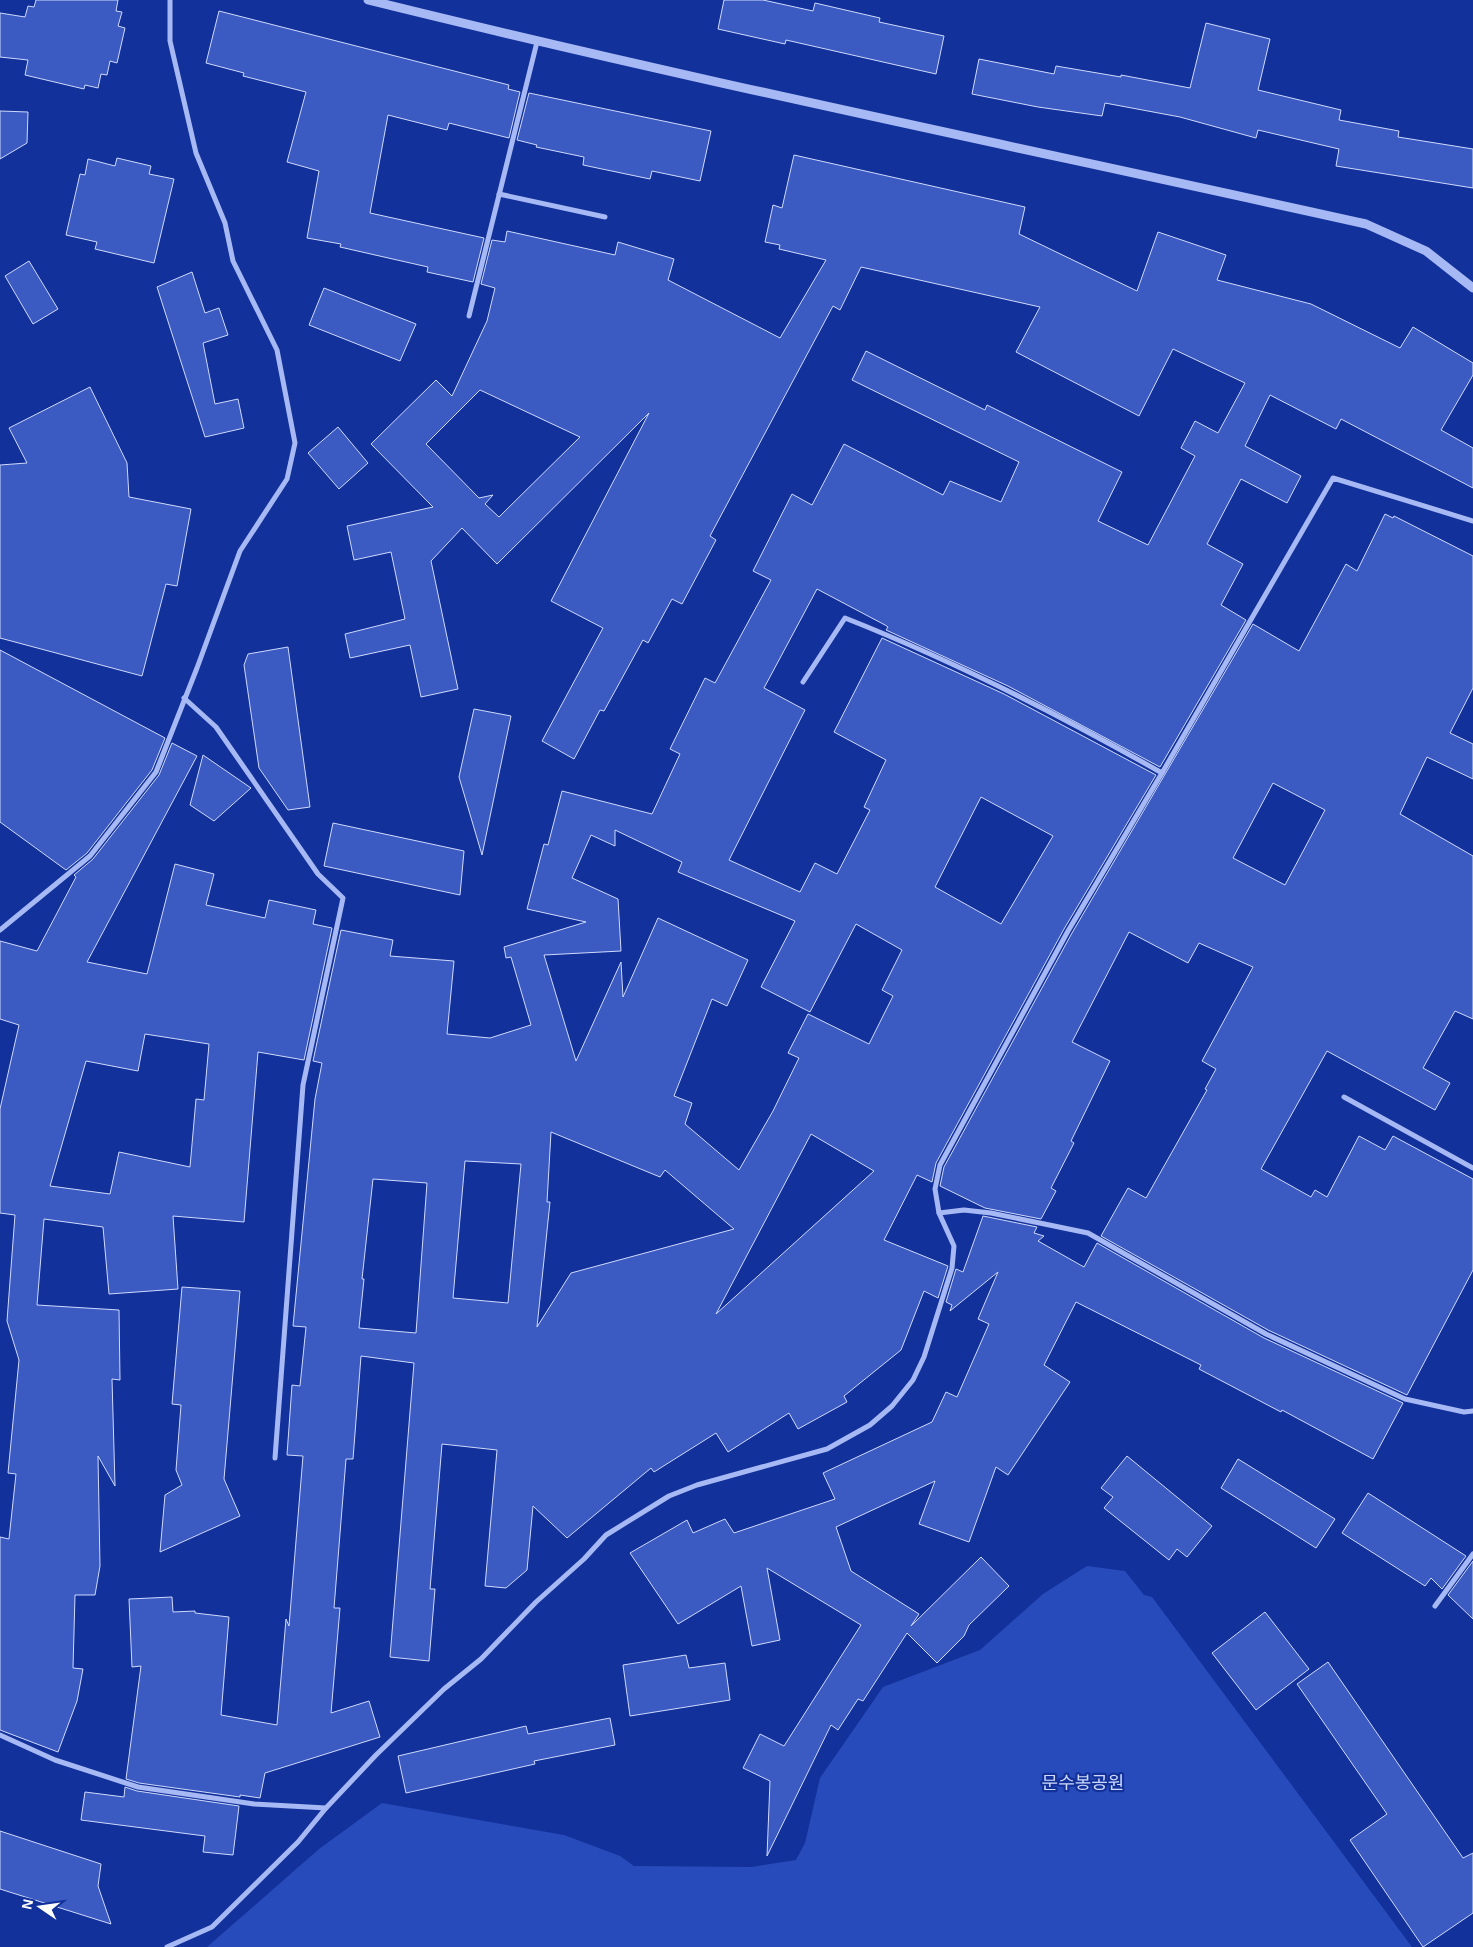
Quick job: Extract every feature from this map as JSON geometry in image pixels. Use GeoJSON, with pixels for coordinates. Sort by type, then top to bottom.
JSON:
{"type":"FeatureCollection","features":[{"type":"Feature","properties":{"kind":"street"},"geometry":{"type":"LineString","coordinates":[[0,930],[90,856],[156,772],[240,551],[287,478],[295,443],[277,350],[233,261],[225,223],[196,153],[170,40],[170,0]]}},
{"type":"Feature","properties":{"kind":"street"},"geometry":{"type":"LineString","coordinates":[[368,0],[537,42],[1366,224],[1426,251],[1473,288]]}},
{"type":"Feature","properties":{"kind":"street"},"geometry":{"type":"LineString","coordinates":[[469,316],[537,42]]}},
{"type":"Feature","properties":{"kind":"street"},"geometry":{"type":"LineString","coordinates":[[499,194],[605,217]]}},
{"type":"Feature","properties":{"kind":"street"},"geometry":{"type":"LineString","coordinates":[[167,1947],[212,1927],[298,1842],[326,1808],[376,1755],[444,1690],[481,1660],[536,1602],[584,1559],[606,1535],[670,1496],[697,1485],[827,1450],[870,1425],[892,1406],[913,1380],[924,1357],[952,1268],[954,1246],[939,1213],[934,1189],[940,1165],[1068,931],[1333,478],[1473,521]]}},
{"type":"Feature","properties":{"kind":"street"},"geometry":{"type":"LineString","coordinates":[[803,682],[845,618],[898,639],[1086,730],[1162,773]]}},
{"type":"Feature","properties":{"kind":"street"},"geometry":{"type":"LineString","coordinates":[[184,698],[216,727],[318,874],[343,898],[303,1085],[275,1458]]}},
{"type":"Feature","properties":{"kind":"street"},"geometry":{"type":"LineString","coordinates":[[1344,1097],[1473,1168]]}},
{"type":"Feature","properties":{"kind":"street"},"geometry":{"type":"LineString","coordinates":[[939,1213],[964,1210],[991,1213],[1088,1233],[1266,1334],[1405,1400],[1464,1412],[1473,1411]]}},
{"type":"Feature","properties":{"kind":"street"},"geometry":{"type":"LineString","coordinates":[[1435,1606],[1473,1554]]}},
{"type":"Feature","properties":{"kind":"street"},"geometry":{"type":"LineString","coordinates":[[0,1735],[55,1760],[138,1786],[254,1804],[326,1808]]}},
{"type":"Feature","properties":{"kind":"green space","name":"문수봉공원"},"geometry":{"type":"Polygon","coordinates":[[[1087,1566],[1125,1571],[1144,1595],[1152,1597],[1412,1947],[207,1947],[319,1849],[382,1803],[564,1835],[620,1856],[634,1866],[751,1867],[796,1860],[805,1843],[820,1778],[883,1687],[980,1650],[1043,1594],[1087,1566]]]}},
{"type":"Feature","properties":{"kind":"building"},"geometry":{"type":"Polygon","coordinates":[[[36,0],[118,0],[116,11],[122,12],[118,26],[125,28],[117,63],[110,61],[107,75],[101,74],[98,88],[85,85],[84,89],[25,75],[28,60],[0,57],[0,13],[25,17],[28,6],[34,7],[36,0]]]}},
{"type":"Feature","properties":{"kind":"building"},"geometry":{"type":"Polygon","coordinates":[[[724,0],[763,0],[813,11],[815,3],[880,18],[879,22],[944,36],[936,74],[786,40],[785,44],[718,29],[724,0]]]}},
{"type":"Feature","properties":{"kind":"building"},"geometry":{"type":"Polygon","coordinates":[[[219,11],[509,85],[508,89],[520,92],[509,138],[449,123],[447,130],[388,115],[370,213],[484,238],[473,282],[427,272],[428,267],[340,247],[341,244],[307,238],[319,171],[287,162],[306,92],[243,76],[244,73],[206,63],[219,11]]]}},
{"type":"Feature","properties":{"kind":"building"},"geometry":{"type":"Polygon","coordinates":[[[1206,23],[1270,39],[1258,90],[1341,110],[1339,120],[1399,131],[1398,137],[1473,149],[1473,188],[1336,166],[1339,149],[1258,130],[1256,138],[1180,117],[1105,103],[1102,116],[1038,107],[972,94],[979,59],[1054,74],[1056,66],[1121,77],[1121,75],[1190,88],[1206,23]]]}},
{"type":"Feature","properties":{"kind":"building"},"geometry":{"type":"Polygon","coordinates":[[[529,93],[711,131],[700,181],[652,171],[650,179],[583,165],[584,157],[536,147],[537,145],[517,140],[529,93]]]}},
{"type":"Feature","properties":{"kind":"building"},"geometry":{"type":"Polygon","coordinates":[[[0,111],[28,112],[27,143],[0,159],[0,111]]]}},
{"type":"Feature","properties":{"kind":"building"},"geometry":{"type":"Polygon","coordinates":[[[794,155],[1025,207],[1019,234],[1137,291],[1158,232],[1226,255],[1217,280],[1311,304],[1400,348],[1413,327],[1473,363],[1473,375],[1441,430],[1473,448],[1473,488],[1341,419],[1336,429],[1270,395],[1245,446],[1301,476],[1287,503],[1241,479],[1207,544],[1243,564],[1221,605],[1246,620],[1160,767],[1008,686],[886,630],[888,627],[885,625],[817,589],[764,688],[805,710],[729,860],[800,892],[815,863],[837,874],[870,810],[864,807],[886,760],[834,732],[882,638],[1004,694],[1156,775],[1064,929],[936,1163],[932,1182],[917,1175],[884,1240],[948,1266],[938,1298],[924,1291],[901,1350],[844,1396],[847,1402],[798,1429],[789,1413],[728,1452],[716,1433],[654,1472],[651,1468],[567,1538],[533,1506],[527,1570],[506,1588],[485,1586],[497,1450],[442,1444],[430,1589],[435,1589],[429,1661],[390,1657],[414,1363],[361,1356],[353,1459],[346,1459],[334,1608],[340,1608],[331,1713],[369,1701],[380,1737],[265,1773],[260,1798],[139,1783],[126,1779],[141,1666],[132,1667],[129,1599],[172,1597],[173,1612],[195,1611],[195,1613],[229,1617],[221,1715],[277,1725],[286,1619],[289,1626],[303,1456],[287,1455],[292,1385],[300,1386],[306,1327],[293,1326],[315,1099],[322,1063],[313,1061],[341,930],[393,940],[390,956],[454,961],[447,1034],[490,1038],[531,1025],[511,957],[506,958],[504,947],[586,922],[527,909],[544,844],[548,845],[562,791],[652,814],[680,754],[670,749],[705,678],[715,683],[771,580],[753,571],[792,494],[812,505],[844,444],[943,495],[950,481],[1001,502],[1019,462],[852,380],[866,351],[985,410],[987,405],[1122,472],[1098,521],[1148,545],[1195,456],[1181,448],[1195,421],[1218,433],[1245,383],[1173,349],[1139,416],[1016,352],[1040,307],[861,267],[840,310],[833,306],[710,536],[716,540],[682,604],[672,599],[648,643],[643,640],[604,711],[600,710],[574,759],[542,741],[603,628],[551,601],[649,413],[497,564],[462,528],[431,561],[458,689],[421,697],[410,645],[350,658],[345,634],[405,619],[391,552],[354,560],[347,526],[433,507],[371,444],[436,380],[452,396],[487,321],[495,288],[481,284],[492,240],[505,242],[507,231],[615,255],[618,242],[674,259],[668,280],[780,338],[826,260],[779,249],[780,245],[765,242],[773,205],[782,208],[794,155]],[[480,390],[426,444],[479,498],[493,495],[485,504],[499,517],[580,437],[480,390]],[[981,797],[935,887],[1001,924],[1053,836],[981,797]],[[615,830],[615,846],[591,835],[572,878],[618,899],[621,951],[544,955],[576,1061],[621,962],[623,997],[658,918],[748,960],[727,1006],[712,999],[674,1096],[692,1103],[685,1124],[739,1170],[773,1111],[799,1058],[788,1053],[808,1014],[869,1044],[893,996],[882,990],[902,950],[856,924],[810,1012],[761,987],[795,921],[678,872],[682,862],[615,830]],[[551,1132],[547,1202],[550,1202],[537,1327],[571,1273],[734,1229],[665,1170],[660,1177],[551,1132]],[[811,1134],[716,1314],[874,1171],[811,1134]],[[465,1161],[453,1298],[508,1303],[521,1164],[465,1161]],[[373,1179],[362,1279],[364,1279],[359,1328],[416,1333],[427,1183],[373,1179]]]}},
{"type":"Feature","properties":{"kind":"building"},"geometry":{"type":"Polygon","coordinates":[[[117,158],[151,166],[149,174],[174,179],[154,263],[95,249],[97,242],[66,235],[80,174],[85,175],[88,159],[115,166],[117,158]]]}},
{"type":"Feature","properties":{"kind":"building"},"geometry":{"type":"Polygon","coordinates":[[[29,261],[58,309],[33,324],[5,276],[29,261]]]}},
{"type":"Feature","properties":{"kind":"building"},"geometry":{"type":"Polygon","coordinates":[[[192,272],[205,313],[219,308],[228,335],[203,343],[215,404],[238,399],[244,428],[205,437],[157,287],[192,272]]]}},
{"type":"Feature","properties":{"kind":"building"},"geometry":{"type":"Polygon","coordinates":[[[324,288],[416,324],[400,361],[309,325],[324,288]]]}},
{"type":"Feature","properties":{"kind":"building"},"geometry":{"type":"Polygon","coordinates":[[[90,387],[127,463],[129,497],[191,509],[177,586],[166,584],[142,676],[0,638],[0,465],[27,463],[9,428],[90,387]]]}},
{"type":"Feature","properties":{"kind":"building"},"geometry":{"type":"Polygon","coordinates":[[[338,427],[368,463],[339,489],[308,453],[338,427]]]}},
{"type":"Feature","properties":{"kind":"building"},"geometry":{"type":"Polygon","coordinates":[[[1385,514],[1393,518],[1394,516],[1473,556],[1473,688],[1450,733],[1473,744],[1473,779],[1427,757],[1400,814],[1473,856],[1473,1019],[1455,1011],[1423,1068],[1450,1083],[1435,1110],[1327,1051],[1261,1169],[1311,1197],[1315,1190],[1327,1197],[1359,1136],[1385,1150],[1393,1136],[1473,1179],[1473,1270],[1407,1395],[1268,1330],[1101,1236],[1128,1188],[1146,1198],[1207,1090],[1205,1089],[1216,1069],[1202,1061],[1253,967],[1199,943],[1188,963],[1129,932],[1072,1042],[1110,1061],[1071,1141],[1074,1143],[1051,1188],[1056,1191],[1041,1219],[985,1208],[940,1186],[944,1167],[1072,933],[1253,624],[1299,651],[1346,564],[1357,571],[1385,514]],[[1273,783],[1233,858],[1285,885],[1325,810],[1273,783]]]}},
{"type":"Feature","properties":{"kind":"building"},"geometry":{"type":"Polygon","coordinates":[[[288,647],[310,807],[288,810],[259,768],[244,665],[248,654],[288,647]]]}},
{"type":"Feature","properties":{"kind":"building"},"geometry":{"type":"Polygon","coordinates":[[[0,650],[165,738],[152,770],[87,853],[66,870],[0,822],[0,650]]]}},
{"type":"Feature","properties":{"kind":"building"},"geometry":{"type":"Polygon","coordinates":[[[474,709],[511,716],[482,855],[459,777],[474,709]]]}},
{"type":"Feature","properties":{"kind":"building"},"geometry":{"type":"Polygon","coordinates":[[[172,743],[197,756],[87,962],[147,974],[175,864],[214,874],[206,905],[265,918],[269,900],[316,910],[313,924],[332,928],[304,1060],[258,1052],[244,1222],[173,1216],[178,1289],[109,1294],[103,1227],[44,1219],[37,1305],[119,1310],[120,1380],[112,1379],[115,1486],[98,1456],[100,1566],[95,1595],[75,1595],[73,1668],[83,1669],[77,1701],[58,1752],[0,1730],[0,1537],[9,1539],[16,1474],[8,1473],[19,1360],[7,1321],[15,1215],[0,1213],[0,1109],[19,1025],[0,1019],[0,941],[37,951],[76,877],[74,875],[93,859],[159,775],[172,743]],[[145,1034],[138,1071],[86,1061],[50,1186],[110,1194],[119,1152],[190,1167],[196,1099],[204,1100],[209,1044],[145,1034]]]}},
{"type":"Feature","properties":{"kind":"building"},"geometry":{"type":"Polygon","coordinates":[[[203,755],[251,788],[214,821],[190,805],[203,755]]]}},
{"type":"Feature","properties":{"kind":"building"},"geometry":{"type":"Polygon","coordinates":[[[333,823],[464,851],[460,895],[324,866],[333,823]]]}},
{"type":"Feature","properties":{"kind":"building"},"geometry":{"type":"Polygon","coordinates":[[[983,1216],[1037,1227],[1034,1233],[1044,1236],[1038,1241],[1084,1267],[1097,1243],[1264,1338],[1403,1403],[1373,1459],[1282,1410],[1281,1412],[1199,1369],[1201,1365],[1076,1302],[1044,1365],[1070,1382],[1008,1475],[996,1467],[969,1542],[919,1524],[935,1481],[836,1527],[851,1571],[919,1614],[911,1626],[981,1557],[1009,1586],[969,1625],[964,1636],[937,1663],[907,1633],[863,1701],[858,1699],[838,1730],[831,1725],[767,1856],[770,1781],[743,1768],[760,1734],[784,1746],[861,1625],[767,1568],[780,1640],[752,1646],[741,1586],[678,1624],[630,1553],[687,1520],[693,1533],[725,1519],[734,1533],[835,1499],[823,1473],[932,1422],[946,1392],[957,1397],[989,1324],[978,1319],[998,1272],[950,1311],[952,1305],[946,1302],[956,1269],[963,1272],[983,1216]]]}},
{"type":"Feature","properties":{"kind":"building"},"geometry":{"type":"Polygon","coordinates":[[[182,1287],[240,1291],[224,1479],[240,1516],[160,1552],[165,1495],[182,1485],[176,1470],[181,1405],[172,1404],[182,1287]]]}},
{"type":"Feature","properties":{"kind":"building"},"geometry":{"type":"Polygon","coordinates":[[[1127,1456],[1212,1526],[1187,1557],[1177,1549],[1169,1560],[1104,1508],[1113,1497],[1101,1488],[1127,1456]]]}},
{"type":"Feature","properties":{"kind":"building"},"geometry":{"type":"Polygon","coordinates":[[[1238,1459],[1335,1519],[1316,1548],[1221,1488],[1238,1459]]]}},
{"type":"Feature","properties":{"kind":"building"},"geometry":{"type":"Polygon","coordinates":[[[1368,1493],[1466,1556],[1442,1589],[1431,1578],[1425,1586],[1342,1533],[1368,1493]]]}},
{"type":"Feature","properties":{"kind":"building"},"geometry":{"type":"Polygon","coordinates":[[[1473,1561],[1473,1619],[1448,1595],[1473,1561]]]}},
{"type":"Feature","properties":{"kind":"building"},"geometry":{"type":"Polygon","coordinates":[[[1265,1612],[1309,1669],[1256,1710],[1212,1653],[1265,1612]]]}},
{"type":"Feature","properties":{"kind":"building"},"geometry":{"type":"Polygon","coordinates":[[[686,1655],[689,1668],[725,1663],[730,1700],[630,1716],[623,1665],[686,1655]]]}},
{"type":"Feature","properties":{"kind":"building"},"geometry":{"type":"Polygon","coordinates":[[[1328,1662],[1463,1858],[1473,1853],[1473,1913],[1423,1947],[1350,1840],[1387,1814],[1297,1684],[1328,1662]]]}},
{"type":"Feature","properties":{"kind":"building"},"geometry":{"type":"Polygon","coordinates":[[[610,1718],[615,1745],[534,1761],[535,1764],[406,1793],[398,1756],[526,1726],[528,1734],[610,1718]]]}},
{"type":"Feature","properties":{"kind":"building"},"geometry":{"type":"Polygon","coordinates":[[[125,1787],[137,1791],[239,1806],[233,1855],[203,1852],[205,1836],[81,1820],[85,1792],[124,1797],[125,1787]]]}},
{"type":"Feature","properties":{"kind":"building"},"geometry":{"type":"Polygon","coordinates":[[[0,1831],[101,1864],[98,1886],[111,1924],[0,1889],[0,1831]]]}}]}
